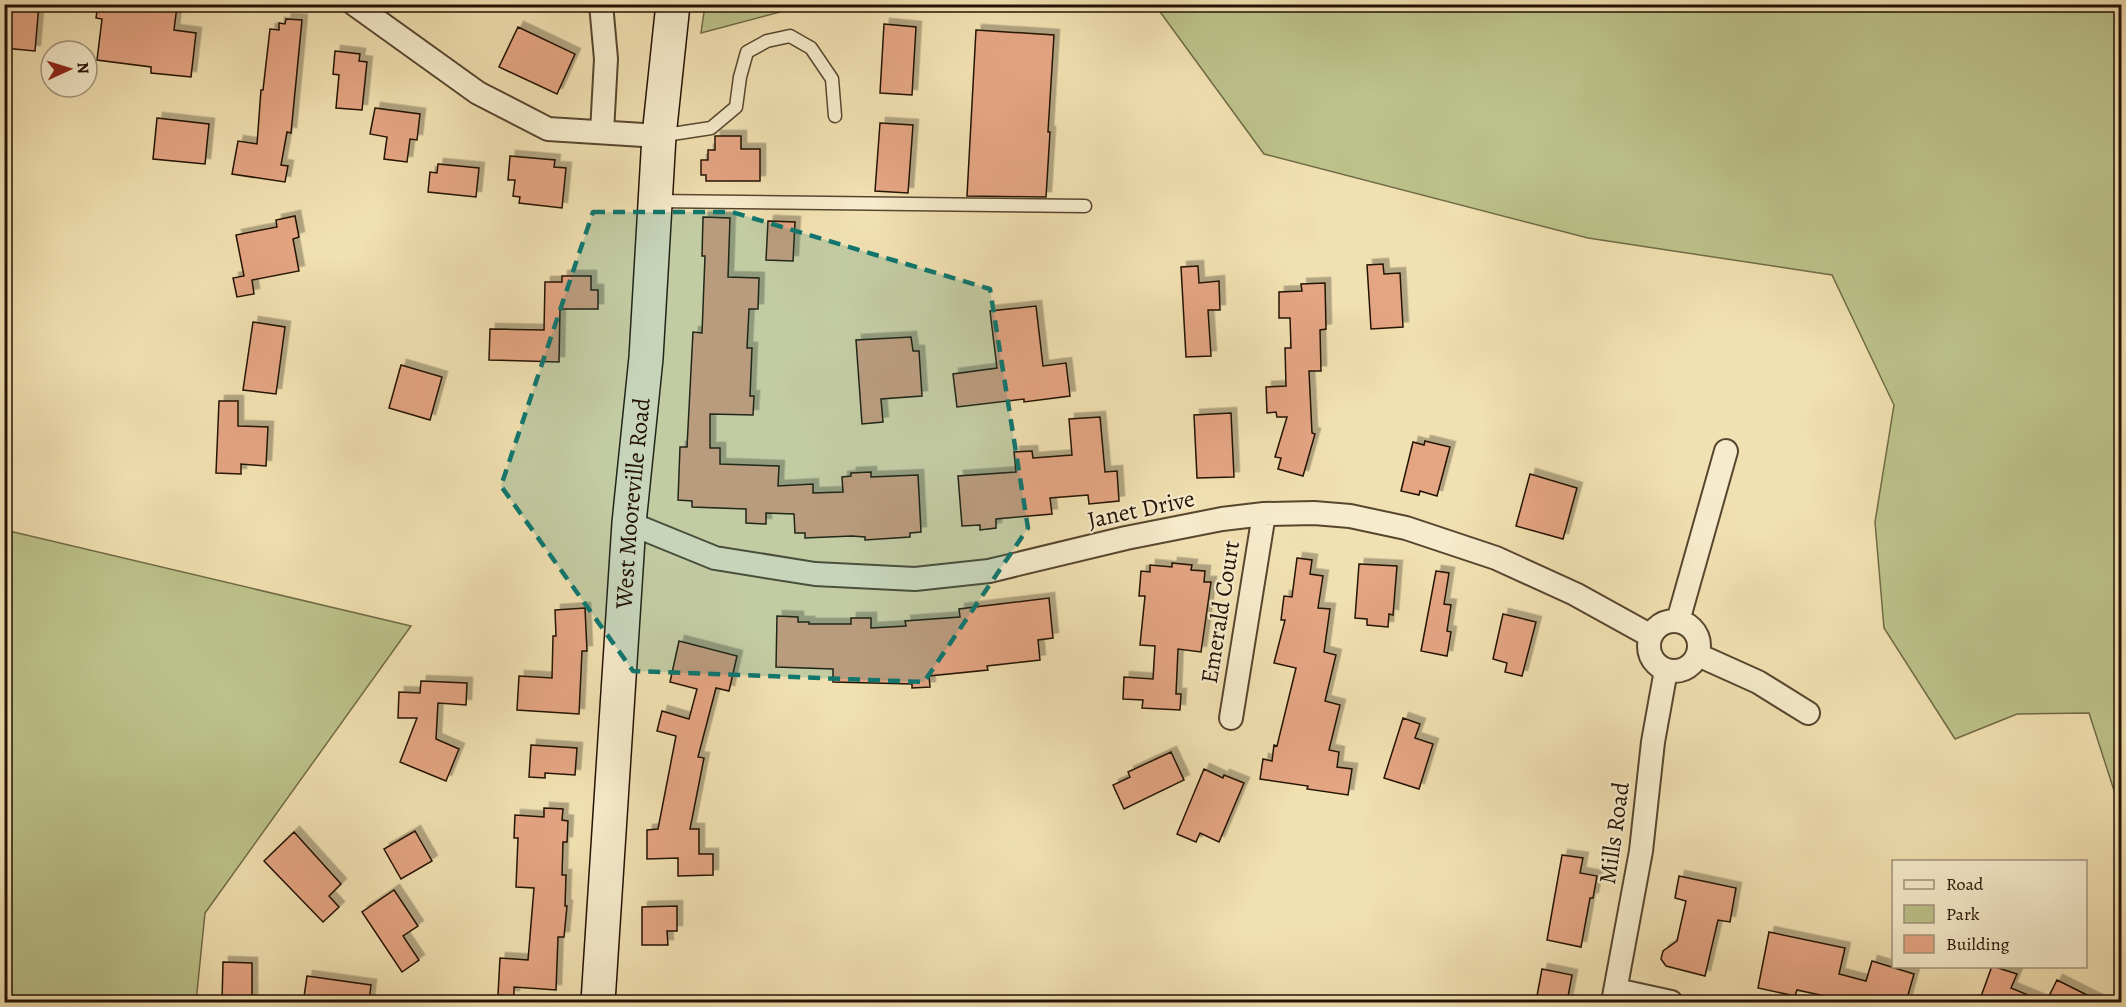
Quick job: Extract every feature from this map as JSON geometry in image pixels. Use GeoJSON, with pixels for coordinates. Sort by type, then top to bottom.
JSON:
{"type":"FeatureCollection","features":[{"type":"Feature","properties":{"kind":"main road","name":"West Mooreville Road"},"geometry":{"type":"LineString","coordinates":[[598,1002],[628,523],[646,358],[654,201],[673,4]]}},
{"type":"Feature","properties":{"kind":"street"},"geometry":{"type":"LineString","coordinates":[[354,4],[488,98],[548,129],[659,136]]}},
{"type":"Feature","properties":{"kind":"street"},"geometry":{"type":"LineString","coordinates":[[601,4],[606,58],[602,132]]}},
{"type":"Feature","properties":{"kind":"street"},"geometry":{"type":"LineString","coordinates":[[1678,621],[1726,451]]}},
{"type":"Feature","properties":{"kind":"street","name":"Janet Drive"},"geometry":{"type":"LineString","coordinates":[[628,523],[715,558],[814,574],[915,579],[989,571],[1126,538],[1222,519],[1264,514],[1314,513],[1350,516],[1406,528],[1496,558],[1575,594],[1651,636]]}},
{"type":"Feature","properties":{"kind":"street","name":"Emerald Court"},"geometry":{"type":"LineString","coordinates":[[1231,718],[1264,514]]}},
{"type":"Feature","properties":{"kind":"street"},"geometry":{"type":"LineString","coordinates":[[1678,621],[1692,628],[1696,633],[1699,640],[1698,655],[1688,667],[1681,670],[1666,670],[1653,660],[1649,644],[1651,636],[1662,624],[1678,621]]}},
{"type":"Feature","properties":{"kind":"street"},"geometry":{"type":"LineString","coordinates":[[1698,655],[1758,682],[1808,713]]}},
{"type":"Feature","properties":{"kind":"street","name":"Mills Road"},"geometry":{"type":"LineString","coordinates":[[1614,996],[1641,852],[1653,742],[1666,670]]}},
{"type":"Feature","properties":{"kind":"street"},"geometry":{"type":"LineString","coordinates":[[1614,996],[1671,1002]]}},
{"type":"Feature","properties":{"kind":"lane"},"geometry":{"type":"LineString","coordinates":[[659,136],[711,128],[736,106],[740,77],[747,52],[767,42],[790,36],[811,48],[832,79],[835,116]]}},
{"type":"Feature","properties":{"kind":"lane"},"geometry":{"type":"LineString","coordinates":[[654,201],[1085,206]]}},
{"type":"Feature","properties":{"kind":"highlighted area"},"geometry":{"type":"Polygon","coordinates":[[[593,212],[732,212],[990,289],[1028,528],[924,682],[633,671],[501,486],[593,212]]]}},
{"type":"Feature","properties":{"kind":"green space"},"geometry":{"type":"Polygon","coordinates":[[[705,4],[806,5],[701,33],[705,4]]]}},
{"type":"Feature","properties":{"kind":"green space"},"geometry":{"type":"Polygon","coordinates":[[[1155,5],[2121,5],[2121,812],[2089,713],[2017,714],[1955,739],[1884,628],[1875,522],[1894,405],[1832,275],[1588,238],[1264,154],[1155,5]]]}},
{"type":"Feature","properties":{"kind":"green space"},"geometry":{"type":"Polygon","coordinates":[[[5,530],[411,626],[205,913],[196,1002],[5,1002],[5,530]]]}},
{"type":"Feature","properties":{"kind":"building"},"geometry":{"type":"Polygon","coordinates":[[[4,4],[39,4],[35,51],[4,48],[4,4]]]}},
{"type":"Feature","properties":{"kind":"building"},"geometry":{"type":"Polygon","coordinates":[[[98,4],[177,6],[174,30],[196,33],[191,77],[151,73],[151,67],[99,60],[102,19],[96,18],[98,4]]]}},
{"type":"Feature","properties":{"kind":"building"},"geometry":{"type":"Polygon","coordinates":[[[286,19],[302,20],[291,133],[287,132],[281,165],[288,166],[285,182],[232,174],[238,141],[257,144],[261,90],[263,90],[270,29],[279,30],[279,23],[285,24],[286,19]]]}},
{"type":"Feature","properties":{"kind":"building"},"geometry":{"type":"Polygon","coordinates":[[[884,24],[916,27],[912,95],[880,93],[884,24]]]}},
{"type":"Feature","properties":{"kind":"building"},"geometry":{"type":"Polygon","coordinates":[[[518,27],[575,54],[557,94],[499,67],[518,27]]]}},
{"type":"Feature","properties":{"kind":"building"},"geometry":{"type":"Polygon","coordinates":[[[976,30],[1054,35],[1046,197],[967,196],[976,30]]]}},
{"type":"Feature","properties":{"kind":"building"},"geometry":{"type":"Polygon","coordinates":[[[335,51],[360,54],[359,61],[367,62],[362,110],[336,108],[339,75],[333,74],[335,51]]]}},
{"type":"Feature","properties":{"kind":"building"},"geometry":{"type":"Polygon","coordinates":[[[375,108],[420,114],[417,140],[410,139],[407,162],[384,159],[387,137],[370,134],[375,108]]]}},
{"type":"Feature","properties":{"kind":"building"},"geometry":{"type":"Polygon","coordinates":[[[157,118],[209,124],[205,164],[153,159],[157,118]]]}},
{"type":"Feature","properties":{"kind":"building"},"geometry":{"type":"Polygon","coordinates":[[[880,123],[913,125],[908,193],[875,191],[880,123]]]}},
{"type":"Feature","properties":{"kind":"building"},"geometry":{"type":"Polygon","coordinates":[[[715,136],[741,136],[741,149],[760,149],[760,181],[706,181],[706,175],[701,175],[701,160],[708,160],[708,150],[715,150],[715,136]]]}},
{"type":"Feature","properties":{"kind":"building"},"geometry":{"type":"Polygon","coordinates":[[[510,156],[555,160],[554,167],[566,168],[562,208],[519,203],[520,197],[513,196],[515,180],[508,180],[510,156]]]}},
{"type":"Feature","properties":{"kind":"building"},"geometry":{"type":"Polygon","coordinates":[[[438,164],[479,168],[476,197],[428,192],[430,172],[437,173],[438,164]]]}},
{"type":"Feature","properties":{"kind":"building"},"geometry":{"type":"Polygon","coordinates":[[[295,216],[299,237],[293,239],[299,271],[252,280],[254,294],[237,297],[233,278],[244,276],[236,235],[277,227],[276,220],[295,216]]]}},
{"type":"Feature","properties":{"kind":"building"},"geometry":{"type":"Polygon","coordinates":[[[703,217],[730,218],[728,277],[759,278],[758,309],[749,309],[747,348],[752,348],[750,396],[754,396],[753,415],[710,414],[710,448],[720,448],[720,464],[779,466],[778,486],[813,484],[813,493],[843,492],[842,477],[851,476],[851,473],[871,472],[871,477],[918,475],[921,532],[910,533],[910,537],[865,540],[865,537],[852,536],[805,538],[805,533],[795,533],[794,514],[766,513],[766,524],[746,523],[746,509],[692,507],[692,501],[678,500],[680,447],[687,447],[693,332],[702,333],[705,256],[702,256],[703,217]]]}},
{"type":"Feature","properties":{"kind":"building"},"geometry":{"type":"Polygon","coordinates":[[[768,221],[795,222],[793,261],[766,260],[768,221]]]}},
{"type":"Feature","properties":{"kind":"building"},"geometry":{"type":"Polygon","coordinates":[[[1383,264],[1384,274],[1400,273],[1403,327],[1371,329],[1367,265],[1383,264]]]}},
{"type":"Feature","properties":{"kind":"building"},"geometry":{"type":"Polygon","coordinates":[[[1198,266],[1199,283],[1219,281],[1220,310],[1208,310],[1211,356],[1186,357],[1181,267],[1198,266]]]}},
{"type":"Feature","properties":{"kind":"building"},"geometry":{"type":"Polygon","coordinates":[[[562,276],[591,276],[591,290],[598,290],[598,309],[560,309],[559,362],[489,360],[490,329],[544,330],[545,282],[562,282],[562,276]]]}},
{"type":"Feature","properties":{"kind":"building"},"geometry":{"type":"Polygon","coordinates":[[[1325,283],[1326,329],[1320,330],[1321,371],[1309,371],[1312,433],[1315,434],[1303,476],[1278,469],[1281,458],[1275,457],[1287,417],[1277,417],[1276,412],[1267,413],[1266,387],[1286,386],[1285,348],[1291,348],[1290,318],[1279,318],[1279,292],[1302,291],[1301,284],[1325,283]]]}},
{"type":"Feature","properties":{"kind":"building"},"geometry":{"type":"Polygon","coordinates":[[[1036,306],[1043,366],[1066,363],[1070,396],[957,407],[953,374],[997,368],[990,311],[1036,306]]]}},
{"type":"Feature","properties":{"kind":"building"},"geometry":{"type":"Polygon","coordinates":[[[253,322],[285,327],[276,394],[243,390],[253,322]]]}},
{"type":"Feature","properties":{"kind":"building"},"geometry":{"type":"Polygon","coordinates":[[[911,337],[913,351],[919,351],[922,396],[881,399],[883,422],[862,424],[856,340],[911,337]]]}},
{"type":"Feature","properties":{"kind":"building"},"geometry":{"type":"Polygon","coordinates":[[[401,365],[442,377],[430,420],[389,408],[401,365]]]}},
{"type":"Feature","properties":{"kind":"building"},"geometry":{"type":"Polygon","coordinates":[[[219,401],[238,401],[238,426],[268,427],[266,466],[241,464],[241,474],[216,473],[219,401]]]}},
{"type":"Feature","properties":{"kind":"building"},"geometry":{"type":"Polygon","coordinates":[[[1231,413],[1234,477],[1197,478],[1194,415],[1231,413]]]}},
{"type":"Feature","properties":{"kind":"building"},"geometry":{"type":"Polygon","coordinates":[[[1100,417],[1105,472],[1117,471],[1119,501],[1089,504],[1088,495],[1050,498],[1052,514],[996,519],[996,528],[980,530],[980,525],[962,526],[958,476],[1016,472],[1014,452],[1032,451],[1033,458],[1072,455],[1069,419],[1100,417]]]}},
{"type":"Feature","properties":{"kind":"building"},"geometry":{"type":"Polygon","coordinates":[[[1425,441],[1450,447],[1437,496],[1420,491],[1419,495],[1401,491],[1413,442],[1424,445],[1425,441]]]}},
{"type":"Feature","properties":{"kind":"building"},"geometry":{"type":"Polygon","coordinates":[[[1530,474],[1577,488],[1563,539],[1516,526],[1530,474]]]}},
{"type":"Feature","properties":{"kind":"building"},"geometry":{"type":"Polygon","coordinates":[[[1297,558],[1312,560],[1310,574],[1323,576],[1318,608],[1330,609],[1324,652],[1336,655],[1325,701],[1340,705],[1329,750],[1339,752],[1337,767],[1352,769],[1348,795],[1260,779],[1263,759],[1272,761],[1274,745],[1277,746],[1296,668],[1274,663],[1285,620],[1281,620],[1284,596],[1292,597],[1297,558]]]}},
{"type":"Feature","properties":{"kind":"building"},"geometry":{"type":"Polygon","coordinates":[[[1172,563],[1192,565],[1191,570],[1205,571],[1204,582],[1211,582],[1201,652],[1178,649],[1176,694],[1181,694],[1180,710],[1142,708],[1143,700],[1123,699],[1124,677],[1153,679],[1155,646],[1140,645],[1145,596],[1139,596],[1141,571],[1150,572],[1150,565],[1172,567],[1172,563]]]}},
{"type":"Feature","properties":{"kind":"building"},"geometry":{"type":"Polygon","coordinates":[[[1359,564],[1397,566],[1393,615],[1389,614],[1388,627],[1367,625],[1367,619],[1355,618],[1359,564]]]}},
{"type":"Feature","properties":{"kind":"building"},"geometry":{"type":"Polygon","coordinates":[[[1436,571],[1449,573],[1444,604],[1451,605],[1447,631],[1451,632],[1447,656],[1421,651],[1436,571]]]}},
{"type":"Feature","properties":{"kind":"building"},"geometry":{"type":"Polygon","coordinates":[[[1049,598],[1053,638],[1038,640],[1040,660],[987,666],[988,670],[929,676],[930,687],[912,688],[912,684],[833,682],[833,669],[776,667],[777,616],[798,617],[798,622],[809,622],[809,624],[851,624],[851,618],[871,618],[871,628],[906,626],[905,621],[960,617],[959,609],[1049,598]]]}},
{"type":"Feature","properties":{"kind":"building"},"geometry":{"type":"Polygon","coordinates":[[[585,608],[587,651],[582,651],[579,714],[517,710],[519,676],[552,678],[553,636],[556,636],[555,610],[585,608]]]}},
{"type":"Feature","properties":{"kind":"building"},"geometry":{"type":"Polygon","coordinates":[[[1503,614],[1536,622],[1522,676],[1505,672],[1507,663],[1493,659],[1503,614]]]}},
{"type":"Feature","properties":{"kind":"building"},"geometry":{"type":"Polygon","coordinates":[[[679,641],[737,656],[729,691],[716,688],[698,757],[704,758],[690,829],[699,829],[699,854],[713,854],[713,875],[678,876],[678,858],[647,859],[647,830],[658,829],[676,736],[657,731],[662,711],[689,719],[697,689],[670,682],[679,641]]]}},
{"type":"Feature","properties":{"kind":"building"},"geometry":{"type":"Polygon","coordinates":[[[421,681],[467,683],[466,705],[438,703],[436,739],[459,749],[446,781],[400,762],[417,718],[398,718],[399,692],[420,693],[421,681]]]}},
{"type":"Feature","properties":{"kind":"building"},"geometry":{"type":"Polygon","coordinates":[[[1403,718],[1420,724],[1415,738],[1433,744],[1419,789],[1384,778],[1403,718]]]}},
{"type":"Feature","properties":{"kind":"building"},"geometry":{"type":"Polygon","coordinates":[[[531,745],[577,748],[575,775],[545,773],[545,778],[529,777],[531,745]]]}},
{"type":"Feature","properties":{"kind":"building"},"geometry":{"type":"Polygon","coordinates":[[[1171,752],[1184,780],[1124,809],[1113,785],[1130,777],[1128,772],[1171,752]]]}},
{"type":"Feature","properties":{"kind":"building"},"geometry":{"type":"Polygon","coordinates":[[[1204,769],[1223,778],[1224,775],[1244,783],[1219,842],[1200,833],[1196,842],[1177,834],[1204,769]]]}},
{"type":"Feature","properties":{"kind":"building"},"geometry":{"type":"Polygon","coordinates":[[[544,808],[563,809],[562,820],[568,821],[567,842],[563,842],[562,875],[566,875],[565,906],[567,906],[564,937],[558,937],[556,990],[514,987],[514,996],[498,995],[500,958],[528,960],[534,888],[516,887],[518,838],[514,838],[515,815],[544,817],[544,808]]]}},
{"type":"Feature","properties":{"kind":"building"},"geometry":{"type":"Polygon","coordinates":[[[415,831],[432,861],[401,879],[384,849],[415,831]]]}},
{"type":"Feature","properties":{"kind":"building"},"geometry":{"type":"Polygon","coordinates":[[[294,832],[341,884],[329,896],[339,907],[323,922],[264,861],[294,832]]]}},
{"type":"Feature","properties":{"kind":"building"},"geometry":{"type":"Polygon","coordinates":[[[1562,855],[1583,858],[1580,873],[1597,876],[1593,898],[1590,898],[1581,947],[1547,940],[1562,855]]]}},
{"type":"Feature","properties":{"kind":"building"},"geometry":{"type":"Polygon","coordinates":[[[1679,876],[1736,888],[1730,922],[1718,920],[1705,976],[1666,966],[1661,959],[1663,951],[1677,941],[1686,901],[1675,898],[1679,876]]]}},
{"type":"Feature","properties":{"kind":"building"},"geometry":{"type":"Polygon","coordinates":[[[394,890],[418,926],[403,936],[419,960],[402,972],[362,912],[394,890]]]}},
{"type":"Feature","properties":{"kind":"building"},"geometry":{"type":"Polygon","coordinates":[[[677,906],[677,931],[667,931],[668,945],[642,945],[642,907],[677,906]]]}},
{"type":"Feature","properties":{"kind":"building"},"geometry":{"type":"Polygon","coordinates":[[[1769,932],[1845,948],[1839,974],[1866,981],[1872,961],[1914,974],[1906,1002],[1852,1002],[1797,990],[1795,996],[1758,988],[1769,932]]]}},
{"type":"Feature","properties":{"kind":"building"},"geometry":{"type":"Polygon","coordinates":[[[223,962],[252,963],[252,1002],[222,1002],[223,962]]]}},
{"type":"Feature","properties":{"kind":"building"},"geometry":{"type":"Polygon","coordinates":[[[1991,968],[1998,968],[2017,974],[2011,988],[2045,1002],[1979,1002],[1991,968]]]}},
{"type":"Feature","properties":{"kind":"building"},"geometry":{"type":"Polygon","coordinates":[[[1542,969],[1572,975],[1567,1002],[1537,996],[1542,969]]]}},
{"type":"Feature","properties":{"kind":"building"},"geometry":{"type":"Polygon","coordinates":[[[307,976],[371,985],[369,1002],[328,1002],[304,997],[307,976]]]}},
{"type":"Feature","properties":{"kind":"building"},"geometry":{"type":"Polygon","coordinates":[[[2057,980],[2101,1002],[2046,1002],[2057,980]]]}}]}
